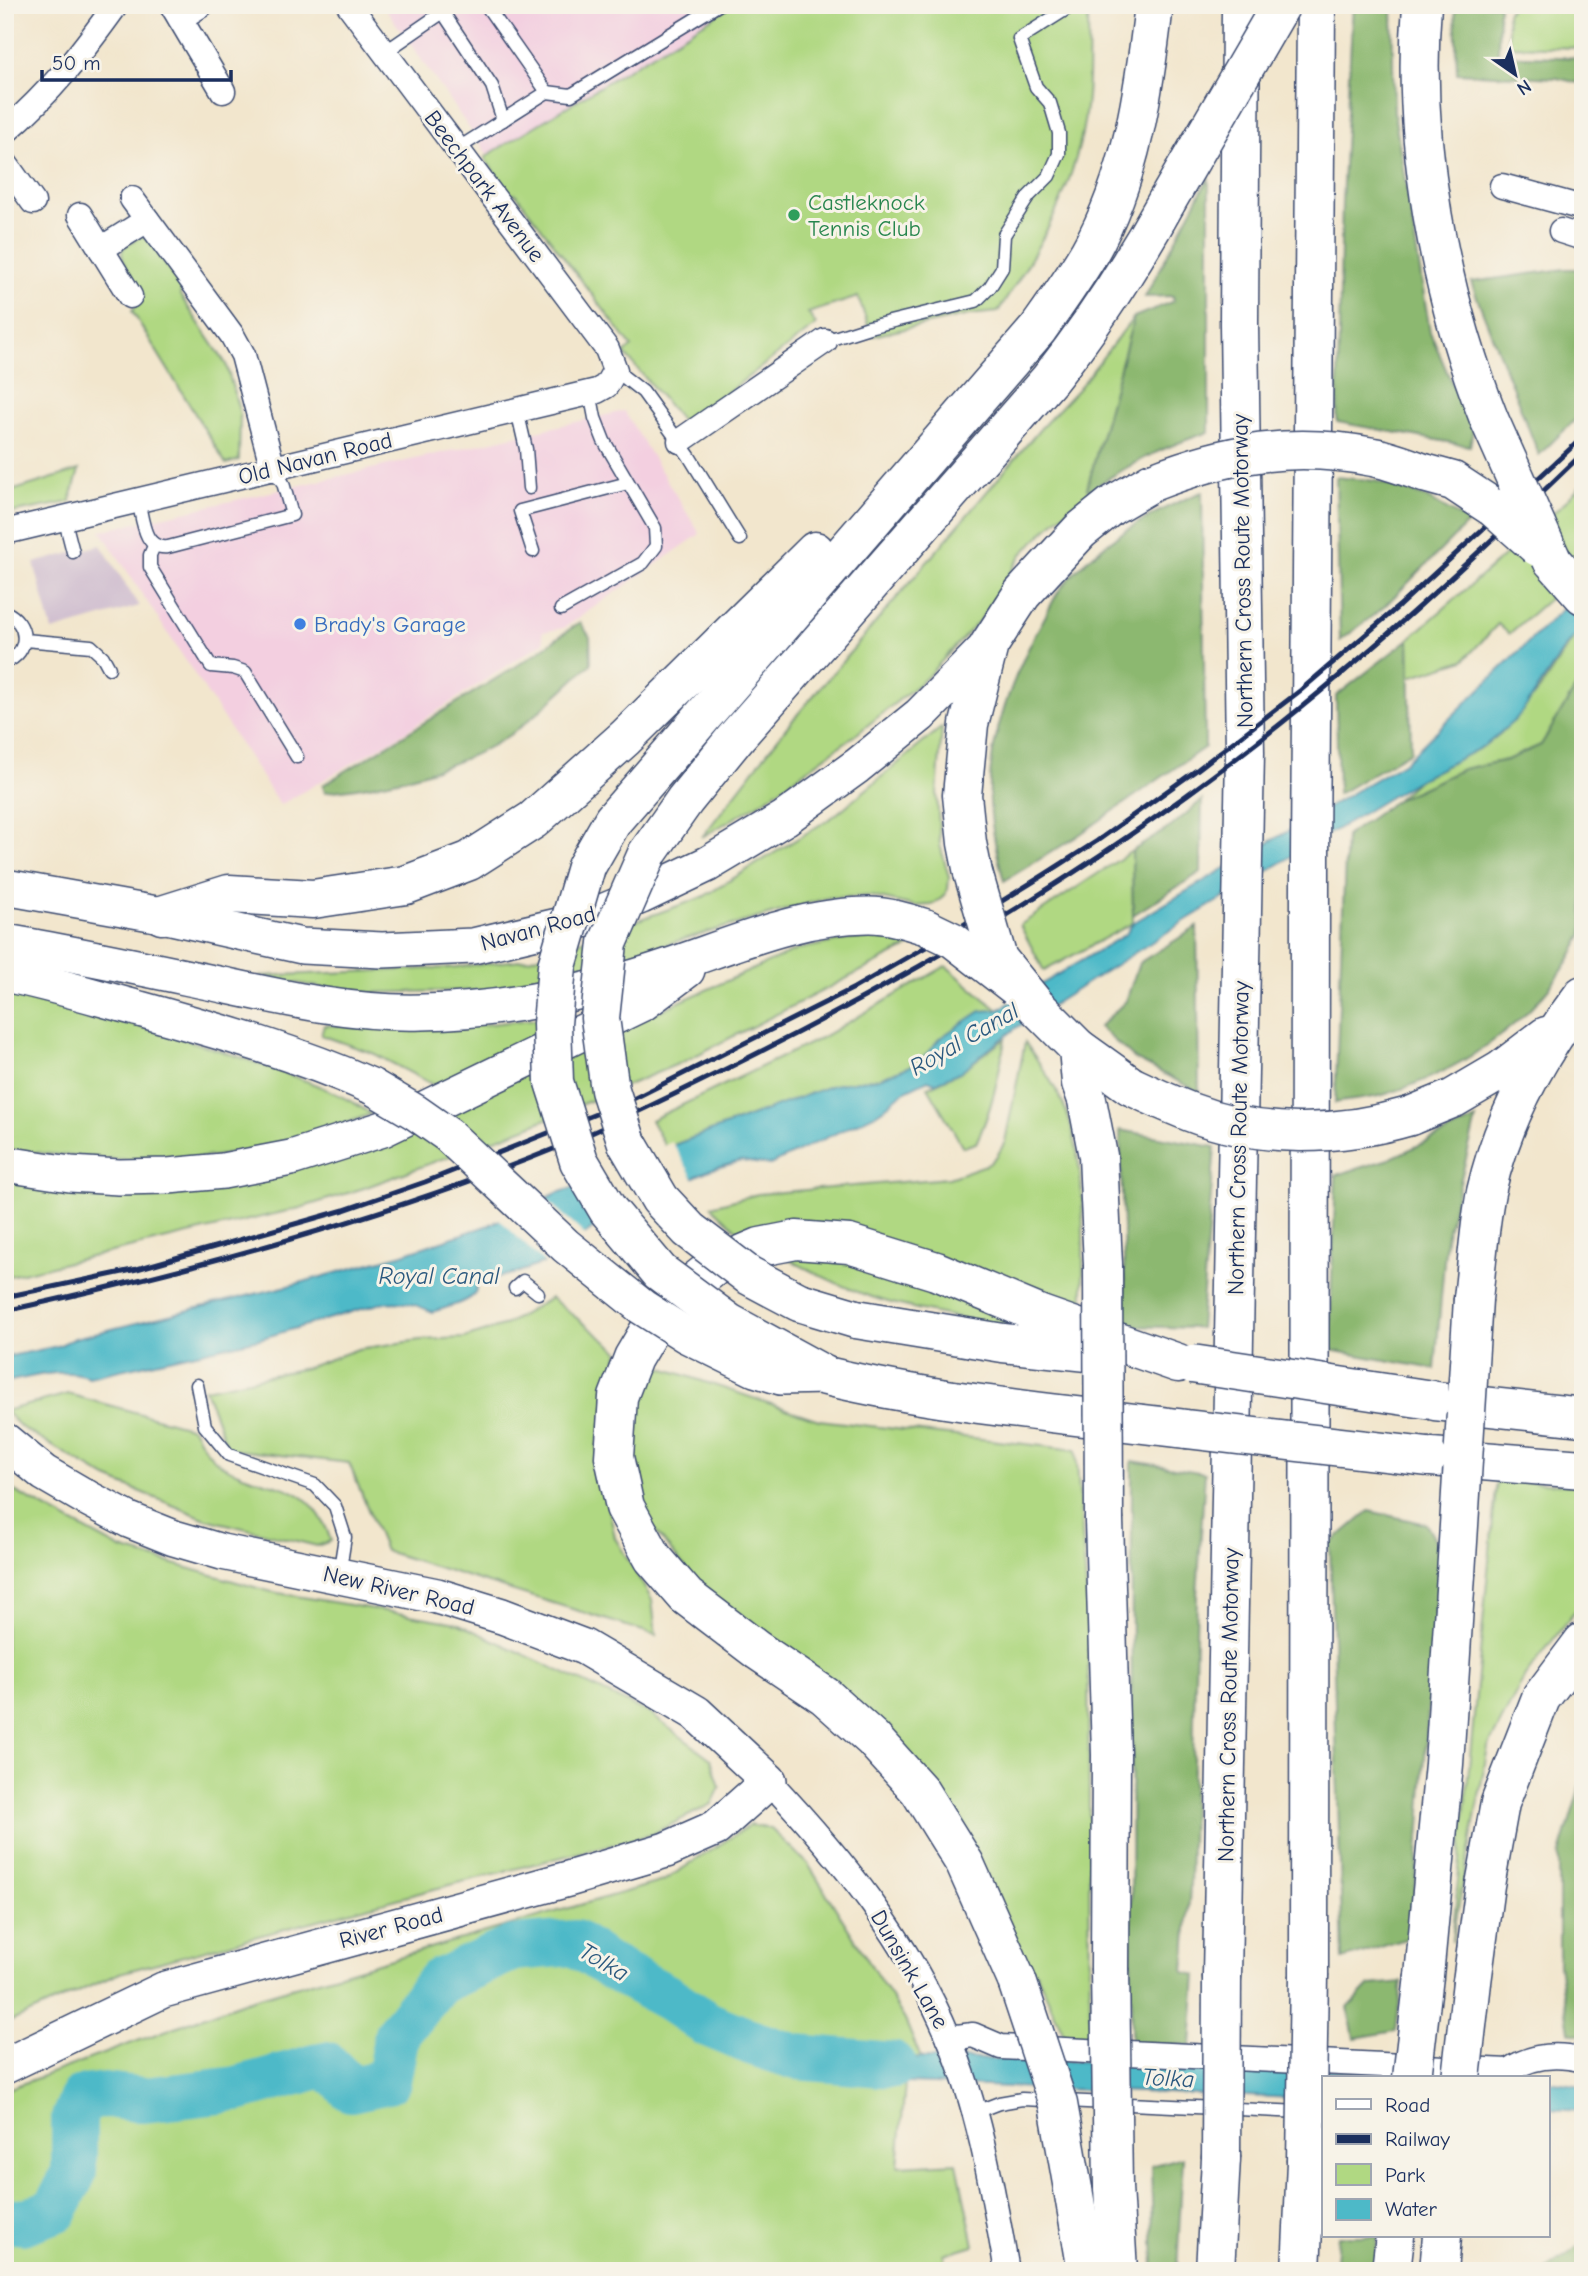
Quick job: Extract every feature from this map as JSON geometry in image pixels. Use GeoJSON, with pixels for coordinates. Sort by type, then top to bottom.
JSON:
{"type":"FeatureCollection","features":[{"type":"Feature","properties":{"kind":"highway"},"geometry":{"type":"LineString","coordinates":[[1154,5],[1134,137],[1112,203],[1090,251],[1038,329],[613,820],[586,867],[557,966],[552,1024],[554,1082],[579,1161],[608,1210],[660,1272],[729,1324],[826,1376],[874,1388],[1186,1429],[1428,1457],[1583,1469]]}},
{"type":"Feature","properties":{"kind":"highway","name":"Northern Cross Route Motorway"},"geometry":{"type":"LineString","coordinates":[[1215,2271],[1221,2158],[1222,1976],[1245,752],[1239,324],[1241,5]]}},
{"type":"Feature","properties":{"kind":"highway"},"geometry":{"type":"LineString","coordinates":[[1281,5],[1130,268],[1089,329],[1049,380],[737,736],[685,800],[647,855],[608,943],[600,1018],[610,1090],[627,1143],[660,1199],[689,1230],[738,1268],[799,1302],[856,1319],[1003,1343],[1185,1364],[1432,1400],[1583,1417]]}},
{"type":"Feature","properties":{"kind":"highway"},"geometry":{"type":"LineString","coordinates":[[1301,2271],[1309,1975],[1310,884],[1316,5]]}},
{"type":"Feature","properties":{"kind":"highway"},"geometry":{"type":"LineString","coordinates":[[1422,5],[1421,116],[1436,237],[1450,302],[1489,419],[1552,560]]}},
{"type":"Feature","properties":{"kind":"highway"},"geometry":{"type":"LineString","coordinates":[[1559,1027],[1500,1071],[1454,1098],[1378,1126],[1329,1132],[1274,1132],[1192,1113],[1130,1086],[1072,1040],[1036,1006],[998,959],[973,873],[962,795],[969,724],[989,645],[1022,594],[1080,531],[1111,506],[1152,482],[1215,460],[1272,450],[1318,450],[1374,457],[1452,481],[1494,508],[1520,529],[1583,595]]}},
{"type":"Feature","properties":{"kind":"highway"},"geometry":{"type":"LineString","coordinates":[[162,915],[229,894],[313,899],[406,885],[469,861],[533,820],[625,738],[822,544],[915,470]]}},
{"type":"Feature","properties":{"kind":"highway"},"geometry":{"type":"LineString","coordinates":[[1412,2076],[1444,1764],[1473,1299],[1486,1192],[1503,1135],[1534,1069],[1559,1027],[1583,995]]}},
{"type":"Feature","properties":{"kind":"highway"},"geometry":{"type":"LineString","coordinates":[[1072,1040],[1098,1156],[1103,1265],[1104,1520],[1111,1755],[1113,2187],[1118,2271]]}},
{"type":"Feature","properties":{"kind":"highway"},"geometry":{"type":"LineString","coordinates":[[1087,2271],[1058,2105],[1017,1981],[965,1864],[919,1790],[873,1739],[825,1696],[757,1650],[686,1596],[653,1558],[625,1507],[614,1457],[618,1397],[633,1358],[656,1319],[681,1293],[715,1266],[760,1247],[796,1240],[849,1244],[936,1271],[1041,1315],[1185,1364]]}},
{"type":"Feature","properties":{"kind":"highway"},"geometry":{"type":"LineString","coordinates":[[1461,2076],[1485,1885],[1500,1803],[1541,1698],[1583,1642]]}},
{"type":"Feature","properties":{"kind":"highway"},"geometry":{"type":"LineString","coordinates":[[1391,2271],[1395,2238]]}},
{"type":"Feature","properties":{"kind":"highway"},"geometry":{"type":"LineString","coordinates":[[1438,2271],[1443,2238]]}},
{"type":"Feature","properties":{"kind":"main road","name":"Navan Road"},"geometry":{"type":"LineString","coordinates":[[5,887],[162,915],[302,946],[382,950],[473,946],[583,920],[708,864],[785,818],[857,766],[920,715],[989,645]]}},
{"type":"Feature","properties":{"kind":"main road"},"geometry":{"type":"LineString","coordinates":[[5,942],[299,1001],[362,1010],[420,1013],[523,1003],[572,993],[635,977],[770,931],[826,918],[871,915],[901,919],[926,927],[963,948],[1036,1006]]}},
{"type":"Feature","properties":{"kind":"main road"},"geometry":{"type":"LineString","coordinates":[[5,1164],[70,1174],[156,1177],[223,1171],[291,1158],[383,1129],[643,1003],[710,953]]}},
{"type":"Feature","properties":{"kind":"main road"},"geometry":{"type":"LineString","coordinates":[[5,974],[40,981],[232,1035],[334,1069],[371,1086],[448,1135],[566,1246],[642,1307],[686,1335],[755,1369],[781,1377],[826,1376]]}},
{"type":"Feature","properties":{"kind":"main road","name":"New River Road"},"geometry":{"type":"LineString","coordinates":[[6,1442],[44,1473],[87,1498],[129,1520],[174,1538],[222,1552],[438,1596],[502,1616],[584,1647],[696,1713],[769,1781]]}},
{"type":"Feature","properties":{"kind":"main road","name":"River Road"},"geometry":{"type":"LineString","coordinates":[[5,2066],[163,1990],[666,1850],[716,1828],[769,1781]]}},
{"type":"Feature","properties":{"kind":"street"},"geometry":{"type":"LineString","coordinates":[[5,132],[37,104],[70,68],[116,5]]}},
{"type":"Feature","properties":{"kind":"street","name":"Beechpark Avenue"},"geometry":{"type":"LineString","coordinates":[[349,5],[607,349],[615,370]]}},
{"type":"Feature","properties":{"kind":"street"},"geometry":{"type":"LineString","coordinates":[[184,10],[223,91]]}},
{"type":"Feature","properties":{"kind":"street"},"geometry":{"type":"LineString","coordinates":[[5,163],[33,202]]}},
{"type":"Feature","properties":{"kind":"street"},"geometry":{"type":"LineString","coordinates":[[1502,186],[1583,208]]}},
{"type":"Feature","properties":{"kind":"street"},"geometry":{"type":"LineString","coordinates":[[132,199],[232,335],[243,355],[272,469]]}},
{"type":"Feature","properties":{"kind":"street"},"geometry":{"type":"LineString","coordinates":[[80,215],[130,296]]}},
{"type":"Feature","properties":{"kind":"street"},"geometry":{"type":"LineString","coordinates":[[101,249],[147,220]]}},
{"type":"Feature","properties":{"kind":"street"},"geometry":{"type":"LineString","coordinates":[[680,442],[825,341]]}},
{"type":"Feature","properties":{"kind":"street","name":"Old Navan Road"},"geometry":{"type":"LineString","coordinates":[[5,532],[590,392],[606,386],[615,370]]}},
{"type":"Feature","properties":{"kind":"street","name":"Dunsink Lane"},"geometry":{"type":"LineString","coordinates":[[769,1781],[823,1840],[887,1923],[922,1980],[952,2045],[972,2109],[994,2198],[1007,2271]]}},
{"type":"Feature","properties":{"kind":"street"},"geometry":{"type":"LineString","coordinates":[[952,2045],[972,2035],[1001,2047],[1508,2071],[1524,2059],[1566,2056],[1583,2060]]}},
{"type":"Feature","properties":{"kind":"lane"},"geometry":{"type":"LineString","coordinates":[[486,5],[547,92]]}},
{"type":"Feature","properties":{"kind":"lane"},"geometry":{"type":"LineString","coordinates":[[457,149],[547,92],[571,95],[718,5]]}},
{"type":"Feature","properties":{"kind":"lane"},"geometry":{"type":"LineString","coordinates":[[825,341],[869,327],[976,301],[990,286],[1002,268],[1004,235],[1029,196],[1049,176],[1059,154],[1059,133],[1050,103],[1035,87],[1019,39],[1073,5]]}},
{"type":"Feature","properties":{"kind":"lane"},"geometry":{"type":"LineString","coordinates":[[385,52],[440,9],[492,86],[503,120]]}},
{"type":"Feature","properties":{"kind":"lane"},"geometry":{"type":"LineString","coordinates":[[615,370],[643,392],[680,442],[740,539]]}},
{"type":"Feature","properties":{"kind":"lane"},"geometry":{"type":"LineString","coordinates":[[561,609],[643,563],[656,546],[655,528],[598,429],[590,392]]}},
{"type":"Feature","properties":{"kind":"lane"},"geometry":{"type":"LineString","coordinates":[[517,410],[526,449],[529,488]]}},
{"type":"Feature","properties":{"kind":"lane"},"geometry":{"type":"LineString","coordinates":[[138,500],[148,540],[154,546],[169,547],[292,515],[283,483],[272,469]]}},
{"type":"Feature","properties":{"kind":"lane"},"geometry":{"type":"LineString","coordinates":[[533,551],[520,511],[628,483]]}},
{"type":"Feature","properties":{"kind":"lane"},"geometry":{"type":"LineString","coordinates":[[64,517],[73,552]]}},
{"type":"Feature","properties":{"kind":"lane"},"geometry":{"type":"LineString","coordinates":[[154,546],[150,555],[150,567],[211,666],[245,672],[297,757]]}},
{"type":"Feature","properties":{"kind":"lane"},"geometry":{"type":"LineString","coordinates":[[5,612],[20,623],[24,640],[17,655],[5,662]]}},
{"type":"Feature","properties":{"kind":"lane"},"geometry":{"type":"LineString","coordinates":[[24,640],[91,646],[109,667]]}},
{"type":"Feature","properties":{"kind":"lane"},"geometry":{"type":"LineString","coordinates":[[515,1288],[523,1281],[538,1293]]}},
{"type":"Feature","properties":{"kind":"lane"},"geometry":{"type":"LineString","coordinates":[[197,1385],[205,1426],[229,1455],[316,1485],[335,1506],[345,1537],[339,1575]]}},
{"type":"Feature","properties":{"kind":"lane"},"geometry":{"type":"LineString","coordinates":[[972,2109],[1022,2099],[1322,2112]]}},
{"type":"Feature","properties":{"kind":"shaded area"},"geometry":{"type":"Polygon","coordinates":[[[383,5],[733,5],[488,155],[383,5]]]}},
{"type":"Feature","properties":{"kind":"shaded area"},"geometry":{"type":"Polygon","coordinates":[[[624,411],[700,534],[564,628],[542,632],[544,642],[394,739],[280,805],[101,531],[624,411]]]}},
{"type":"Feature","properties":{"kind":"shaded area"},"geometry":{"type":"Polygon","coordinates":[[[101,545],[139,606],[52,631],[34,563],[101,545]]]}},
{"type":"Feature","properties":{"kind":"green space","name":"Castleknock Tennis Club"},"geometry":{"type":"Polygon","coordinates":[[[733,5],[1088,5],[1086,107],[1075,163],[1054,215],[1042,240],[998,312],[969,315],[872,336],[858,297],[808,313],[816,325],[685,425],[624,353],[632,347],[515,193],[511,195],[485,159],[733,5]]]}},
{"type":"Feature","properties":{"kind":"green space"},"geometry":{"type":"Polygon","coordinates":[[[1353,5],[1392,5],[1394,113],[1430,332],[1457,395],[1474,424],[1470,446],[1337,422],[1342,201],[1353,5]]]}},
{"type":"Feature","properties":{"kind":"green space"},"geometry":{"type":"Polygon","coordinates":[[[1455,5],[1499,5],[1498,55],[1583,58],[1583,84],[1557,78],[1457,73],[1455,5]]]}},
{"type":"Feature","properties":{"kind":"green space"},"geometry":{"type":"Polygon","coordinates":[[[1513,5],[1583,5],[1583,48],[1509,46],[1507,12],[1513,5]]]}},
{"type":"Feature","properties":{"kind":"green space"},"geometry":{"type":"Polygon","coordinates":[[[1209,177],[1209,432],[1147,457],[1091,490],[1087,489],[1134,317],[1174,301],[1173,296],[1145,297],[1209,177]]]}},
{"type":"Feature","properties":{"kind":"green space"},"geometry":{"type":"Polygon","coordinates":[[[141,236],[148,239],[182,287],[180,295],[226,364],[240,414],[239,460],[226,464],[132,311],[144,295],[129,272],[122,253],[124,247],[141,236]]]}},
{"type":"Feature","properties":{"kind":"green space"},"geometry":{"type":"Polygon","coordinates":[[[1583,269],[1583,412],[1539,455],[1471,282],[1583,269]]]}},
{"type":"Feature","properties":{"kind":"green space"},"geometry":{"type":"Polygon","coordinates":[[[1134,317],[1087,488],[1094,492],[1056,520],[1022,554],[981,619],[926,678],[858,733],[762,802],[702,837],[786,728],[1041,428],[1078,389],[1134,317]]]}},
{"type":"Feature","properties":{"kind":"green space"},"geometry":{"type":"Polygon","coordinates":[[[79,470],[70,502],[5,514],[5,493],[79,470]]]}},
{"type":"Feature","properties":{"kind":"green space"},"geometry":{"type":"Polygon","coordinates":[[[1336,477],[1376,481],[1421,495],[1469,522],[1384,607],[1340,641],[1336,477]]]}},
{"type":"Feature","properties":{"kind":"green space"},"geometry":{"type":"Polygon","coordinates":[[[1583,483],[1583,569],[1509,634],[1498,624],[1464,660],[1410,677],[1409,639],[1561,506],[1583,483]]]}},
{"type":"Feature","properties":{"kind":"green space"},"geometry":{"type":"Polygon","coordinates":[[[1202,492],[1205,747],[1076,837],[1004,881],[991,818],[992,760],[1001,717],[1036,633],[1060,590],[1092,556],[1144,519],[1202,492]]]}},
{"type":"Feature","properties":{"kind":"green space"},"geometry":{"type":"Polygon","coordinates":[[[580,622],[590,637],[591,664],[514,732],[472,756],[423,773],[373,785],[325,792],[323,785],[531,657],[580,622]]]}},
{"type":"Feature","properties":{"kind":"green space"},"geometry":{"type":"Polygon","coordinates":[[[1576,634],[1583,647],[1583,676],[1541,745],[1507,760],[1463,769],[1396,800],[1418,780],[1486,745],[1501,733],[1540,689],[1576,634]]]}},
{"type":"Feature","properties":{"kind":"green space"},"geometry":{"type":"Polygon","coordinates":[[[1409,639],[1411,751],[1338,794],[1336,696],[1409,639]]]}},
{"type":"Feature","properties":{"kind":"green space"},"geometry":{"type":"Polygon","coordinates":[[[1583,676],[1583,934],[1567,963],[1548,990],[1525,1014],[1500,1036],[1473,1054],[1414,1084],[1377,1096],[1335,1103],[1346,836],[1396,800],[1463,769],[1507,760],[1541,745],[1583,676]]]}},
{"type":"Feature","properties":{"kind":"green space"},"geometry":{"type":"Polygon","coordinates":[[[942,727],[937,794],[940,845],[949,877],[948,889],[943,897],[932,905],[915,906],[870,896],[827,898],[507,990],[351,993],[259,976],[447,968],[529,959],[703,897],[834,816],[942,727]]]}},
{"type":"Feature","properties":{"kind":"green space"},"geometry":{"type":"Polygon","coordinates":[[[1202,800],[1201,872],[1133,915],[1132,851],[1172,826],[1202,800]]]}},
{"type":"Feature","properties":{"kind":"green space"},"geometry":{"type":"Polygon","coordinates":[[[1132,851],[1133,923],[1044,971],[1020,925],[1132,851]]]}},
{"type":"Feature","properties":{"kind":"green space"},"geometry":{"type":"Polygon","coordinates":[[[1197,927],[1199,1092],[1135,1059],[1099,1027],[1126,1001],[1139,963],[1197,927]]]}},
{"type":"Feature","properties":{"kind":"green space"},"geometry":{"type":"Polygon","coordinates":[[[876,937],[910,946],[685,1061],[525,1128],[364,1188],[300,1208],[5,1277],[5,1179],[177,1189],[627,1025],[799,949],[876,937]]]}},
{"type":"Feature","properties":{"kind":"green space"},"geometry":{"type":"Polygon","coordinates":[[[946,966],[998,1010],[981,1011],[940,1038],[919,1063],[879,1078],[833,1085],[666,1148],[651,1120],[821,1038],[946,966]]]}},
{"type":"Feature","properties":{"kind":"green space"},"geometry":{"type":"Polygon","coordinates":[[[5,990],[236,1056],[321,1087],[371,1114],[275,1145],[189,1159],[110,1159],[5,1149],[5,990]]]}},
{"type":"Feature","properties":{"kind":"green space"},"geometry":{"type":"Polygon","coordinates":[[[543,1018],[542,1034],[435,1086],[375,1054],[321,1035],[324,1025],[402,1029],[481,1025],[543,1018]]]}},
{"type":"Feature","properties":{"kind":"green space"},"geometry":{"type":"Polygon","coordinates":[[[1005,1039],[994,1092],[982,1131],[976,1143],[963,1147],[928,1087],[960,1072],[1005,1039]]]}},
{"type":"Feature","properties":{"kind":"green space"},"geometry":{"type":"Polygon","coordinates":[[[1025,1042],[1060,1098],[1072,1129],[1083,1208],[1083,1314],[749,1241],[711,1206],[758,1194],[949,1178],[989,1164],[1005,1142],[1025,1042]]]}},
{"type":"Feature","properties":{"kind":"green space"},"geometry":{"type":"Polygon","coordinates":[[[1476,1119],[1446,1238],[1435,1369],[1329,1350],[1336,1175],[1389,1159],[1476,1119]]]}},
{"type":"Feature","properties":{"kind":"green space"},"geometry":{"type":"Polygon","coordinates":[[[1120,1130],[1215,1147],[1200,1328],[1126,1326],[1120,1130]]]}},
{"type":"Feature","properties":{"kind":"green space"},"geometry":{"type":"Polygon","coordinates":[[[780,1255],[840,1255],[1073,1336],[1003,1326],[888,1302],[846,1287],[780,1255]]]}},
{"type":"Feature","properties":{"kind":"green space"},"geometry":{"type":"Polygon","coordinates":[[[551,1298],[619,1351],[597,1447],[615,1538],[652,1600],[656,1635],[385,1551],[349,1463],[228,1449],[205,1389],[306,1368],[358,1349],[420,1340],[464,1338],[503,1326],[551,1298]]]}},
{"type":"Feature","properties":{"kind":"green space"},"geometry":{"type":"Polygon","coordinates":[[[648,1363],[819,1420],[1076,1450],[1088,1614],[1090,2037],[1065,2037],[1036,1972],[1025,1976],[974,1855],[714,1604],[642,1515],[628,1457],[630,1405],[648,1363]]]}},
{"type":"Feature","properties":{"kind":"green space"},"geometry":{"type":"Polygon","coordinates":[[[68,1394],[193,1428],[207,1451],[219,1463],[236,1472],[298,1494],[311,1504],[322,1519],[331,1541],[317,1546],[206,1519],[107,1478],[22,1428],[5,1411],[68,1394]]]}},
{"type":"Feature","properties":{"kind":"green space"},"geometry":{"type":"Polygon","coordinates":[[[1132,1461],[1205,1473],[1197,1595],[1190,1887],[1184,1972],[1196,1975],[1191,2045],[1131,2044],[1132,1461]]]}},
{"type":"Feature","properties":{"kind":"green space"},"geometry":{"type":"Polygon","coordinates":[[[1497,1479],[1583,1486],[1583,1606],[1573,1614],[1525,1676],[1488,1747],[1452,1942],[1497,1479]]]}},
{"type":"Feature","properties":{"kind":"green space"},"geometry":{"type":"Polygon","coordinates":[[[5,1486],[121,1549],[272,1592],[457,1623],[649,1713],[711,1759],[720,1787],[712,1804],[650,1835],[438,1888],[120,1973],[5,2024],[5,1486]]]}},
{"type":"Feature","properties":{"kind":"green space"},"geometry":{"type":"Polygon","coordinates":[[[1369,1511],[1426,1524],[1440,1549],[1412,1937],[1343,1959],[1330,1544],[1369,1511]]]}},
{"type":"Feature","properties":{"kind":"green space"},"geometry":{"type":"Polygon","coordinates":[[[1583,1776],[1583,2035],[1569,2032],[1559,1965],[1559,1857],[1583,1776]]]}},
{"type":"Feature","properties":{"kind":"green space"},"geometry":{"type":"Polygon","coordinates":[[[750,1825],[771,1829],[808,1864],[905,2020],[921,2058],[907,2060],[898,2166],[957,2163],[974,2245],[944,2254],[945,2271],[5,2271],[5,2090],[246,2001],[663,1881],[750,1825]]]}},
{"type":"Feature","properties":{"kind":"green space"},"geometry":{"type":"Polygon","coordinates":[[[1402,1982],[1396,2031],[1354,2038],[1348,2008],[1370,1985],[1402,1982]]]}},
{"type":"Feature","properties":{"kind":"green space"},"geometry":{"type":"Polygon","coordinates":[[[1183,2157],[1177,2271],[1154,2271],[1151,2166],[1183,2157]]]}},
{"type":"Feature","properties":{"kind":"green space"},"geometry":{"type":"Polygon","coordinates":[[[1338,2238],[1378,2238],[1374,2271],[1335,2271],[1338,2238]]]}},
{"type":"Feature","properties":{"kind":"green space"},"geometry":{"type":"Polygon","coordinates":[[[1583,2244],[1583,2271],[1544,2271],[1583,2244]]]}},
{"type":"Feature","properties":{"kind":"water","name":"Royal Canal"},"geometry":{"type":"Polygon","coordinates":[[[1583,589],[1583,628],[1566,646],[1515,720],[1486,745],[1418,780],[1188,919],[1016,1028],[960,1072],[935,1083],[928,1080],[903,1092],[880,1112],[770,1165],[741,1161],[709,1170],[607,1218],[550,1261],[513,1274],[476,1281],[476,1290],[472,1296],[449,1307],[432,1312],[408,1303],[382,1303],[259,1339],[89,1377],[58,1373],[5,1382],[5,1357],[58,1346],[75,1338],[296,1284],[403,1254],[489,1225],[557,1193],[588,1183],[666,1148],[833,1085],[879,1078],[919,1063],[940,1038],[981,1011],[998,1010],[1126,934],[1133,923],[1406,761],[1583,589]]]}},
{"type":"Feature","properties":{"kind":"water"},"geometry":{"type":"Polygon","coordinates":[[[837,2051],[907,2060],[921,2058],[1190,2064],[1425,2076],[1322,2076],[1322,2099],[908,2083],[831,2072],[837,2051]]]}},
{"type":"Feature","properties":{"kind":"water"},"geometry":{"type":"Polygon","coordinates":[[[1550,2081],[1583,2086],[1583,2111],[1550,2109],[1550,2081]]]}},
{"type":"Feature","properties":{"kind":"pier"},"geometry":{"type":"Polygon","coordinates":[[[672,1142],[695,1181],[609,1221],[587,1180],[672,1142]]]}},
{"type":"Feature","properties":{"kind":"pier"},"geometry":{"type":"Polygon","coordinates":[[[543,1196],[587,1237],[547,1266],[497,1217],[543,1196]]]}},
{"type":"Feature","properties":{"kind":"waterway","name":"Tolka"},"geometry":{"type":"LineString","coordinates":[[5,2220],[23,2222],[56,2210],[74,2172],[74,2118],[82,2098],[105,2095],[144,2100],[237,2089],[326,2064],[351,2089],[388,2081],[397,2034],[438,1982],[513,1948],[575,1943],[707,2024],[753,2043],[796,2057],[894,2065]]}},
{"type":"Feature","properties":{"kind":"railway"},"geometry":{"type":"LineString","coordinates":[[5,1297],[137,1269],[344,1210],[425,1182],[631,1100],[854,988],[1044,875],[1198,769],[1301,690],[1399,606],[1583,437]]}},
{"type":"Feature","properties":{"kind":"railway"},"geometry":{"type":"LineString","coordinates":[[5,1311],[148,1278],[289,1240],[498,1171],[632,1114],[740,1062],[872,993],[1064,879],[1126,838],[1247,750],[1335,680],[1419,606],[1583,453]]}},
{"type":"Feature","properties":{"kind":"place","name":"Castleknock Tennis Club"},"geometry":{"type":"Point","coordinates":[794,215]}},
{"type":"Feature","properties":{"kind":"place","name":"Brady's Garage"},"geometry":{"type":"Point","coordinates":[300,624]}}]}
